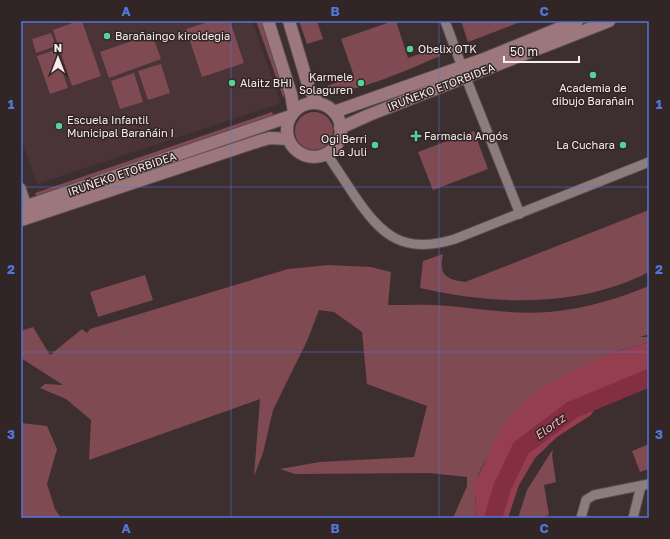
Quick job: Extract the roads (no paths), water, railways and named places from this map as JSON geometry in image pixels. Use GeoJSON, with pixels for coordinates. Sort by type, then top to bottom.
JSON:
{"type":"FeatureCollection","features":[{"type":"Feature","properties":{"kind":"main road"},"geometry":{"type":"LineString","coordinates":[[268,21],[291,94],[293,114],[287,131],[288,139],[293,147],[300,153],[309,157],[318,157],[327,154],[338,143],[340,128],[339,120],[334,112],[327,106],[318,103],[309,103],[293,114]]}},
{"type":"Feature","properties":{"kind":"main road"},"geometry":{"type":"LineString","coordinates":[[289,21],[309,88],[318,103]]}},
{"type":"Feature","properties":{"kind":"main road","name":"IRUÑEKO ETORBIDEA"},"geometry":{"type":"LineString","coordinates":[[340,128],[464,73],[562,23],[577,21]]}},
{"type":"Feature","properties":{"kind":"main road","name":"IRUÑEKO ETORBIDEA"},"geometry":{"type":"LineString","coordinates":[[334,112],[464,73],[609,21]]}},
{"type":"Feature","properties":{"kind":"main road","name":"IRUÑEKO ETORBIDEA"},"geometry":{"type":"LineString","coordinates":[[24,207],[293,114]]}},
{"type":"Feature","properties":{"kind":"main road","name":"IRUÑEKO ETORBIDEA"},"geometry":{"type":"LineString","coordinates":[[21,220],[259,140],[270,138],[288,139]]}},
{"type":"Feature","properties":{"kind":"street"},"geometry":{"type":"LineString","coordinates":[[445,21],[520,214]]}},
{"type":"Feature","properties":{"kind":"street"},"geometry":{"type":"LineString","coordinates":[[327,154],[366,211],[383,231],[395,239],[407,243],[422,245],[437,244],[520,214],[649,162]]}},
{"type":"Feature","properties":{"kind":"street"},"geometry":{"type":"LineString","coordinates":[[21,188],[24,207]]}},
{"type":"Feature","properties":{"kind":"street"},"geometry":{"type":"LineString","coordinates":[[581,518],[586,500],[594,495],[645,485]]}},
{"type":"Feature","properties":{"kind":"street"},"geometry":{"type":"LineString","coordinates":[[633,518],[645,485]]}},
{"type":"Feature","properties":{"kind":"waterway","name":"Elortz"},"geometry":{"type":"LineString","coordinates":[[493,518],[502,488],[521,448],[572,410],[649,378]]}},
{"type":"Feature","properties":{"kind":"place","name":"Barañaingo kiroldegia"},"geometry":{"type":"Point","coordinates":[107,36]}},
{"type":"Feature","properties":{"kind":"place","name":"Obelix OTK"},"geometry":{"type":"Point","coordinates":[410,49]}},
{"type":"Feature","properties":{"kind":"place","name":"Academia de dibujo Barañain"},"geometry":{"type":"Point","coordinates":[593,75]}},
{"type":"Feature","properties":{"kind":"place","name":"Alaitz BHI"},"geometry":{"type":"Point","coordinates":[232,83]}},
{"type":"Feature","properties":{"kind":"place","name":"Karmele Solaguren"},"geometry":{"type":"Point","coordinates":[361,83]}},
{"type":"Feature","properties":{"kind":"place","name":"Escuela Infantil Municipal Barañáin I"},"geometry":{"type":"Point","coordinates":[59,126]}},
{"type":"Feature","properties":{"kind":"place","name":"Farmacia Angós"},"geometry":{"type":"Point","coordinates":[416,136]}},
{"type":"Feature","properties":{"kind":"place","name":"Ogi Berri La Juli"},"geometry":{"type":"Point","coordinates":[375,145]}},
{"type":"Feature","properties":{"kind":"place","name":"La Cuchara"},"geometry":{"type":"Point","coordinates":[623,145]}}]}
